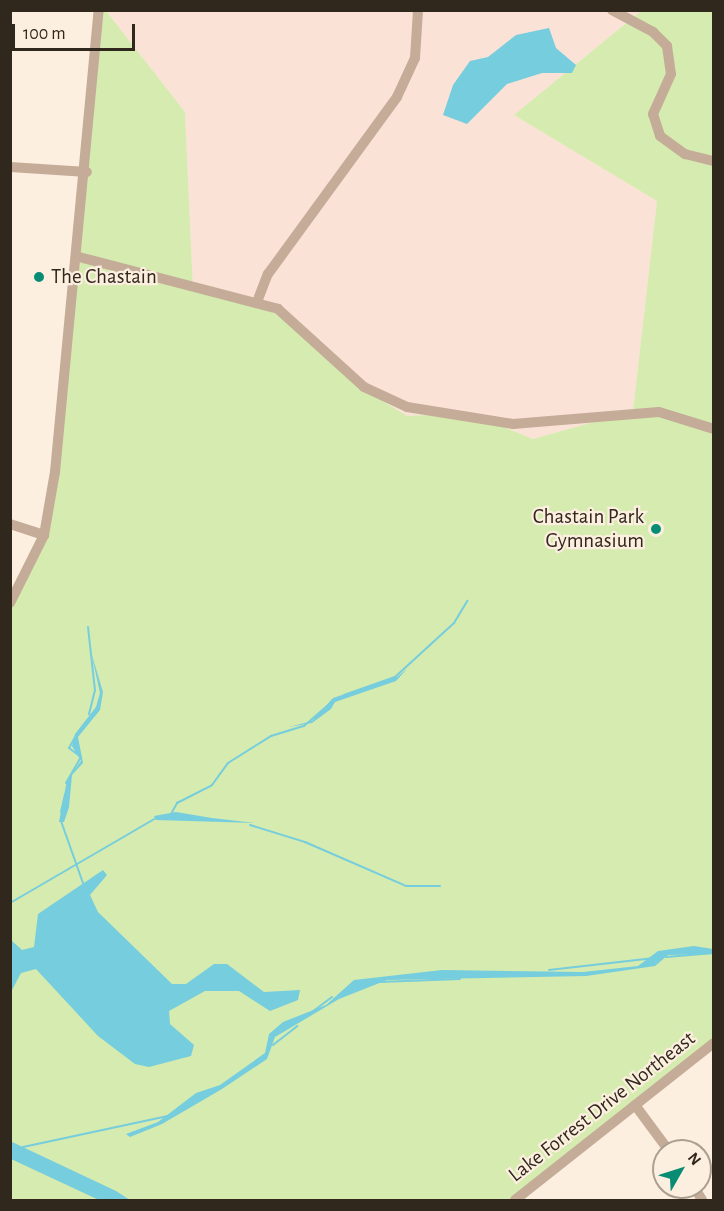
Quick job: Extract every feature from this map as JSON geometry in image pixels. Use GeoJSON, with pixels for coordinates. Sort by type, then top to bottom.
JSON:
{"type":"FeatureCollection","features":[{"type":"Feature","properties":{"kind":"street"},"geometry":{"type":"LineString","coordinates":[[10,603],[44,535],[79,257],[99,10]]}},
{"type":"Feature","properties":{"kind":"street"},"geometry":{"type":"LineString","coordinates":[[257,302],[268,274],[397,97],[415,58],[418,10]]}},
{"type":"Feature","properties":{"kind":"street"},"geometry":{"type":"LineString","coordinates":[[612,10],[653,32],[667,46],[671,74],[653,114],[660,136],[685,154],[714,161]]}},
{"type":"Feature","properties":{"kind":"street"},"geometry":{"type":"LineString","coordinates":[[10,166],[87,172]]}},
{"type":"Feature","properties":{"kind":"street"},"geometry":{"type":"LineString","coordinates":[[79,257],[257,302],[297,321],[364,387],[407,407],[513,424],[652,412],[714,429]]}},
{"type":"Feature","properties":{"kind":"street"},"geometry":{"type":"LineString","coordinates":[[10,524],[44,535]]}},
{"type":"Feature","properties":{"kind":"street","name":"Lake Forrest Drive Northeast"},"geometry":{"type":"LineString","coordinates":[[514,1200],[714,1043]]}},
{"type":"Feature","properties":{"kind":"street"},"geometry":{"type":"LineString","coordinates":[[635,1106],[660,1139]]}},
{"type":"Feature","properties":{"kind":"shaded area"},"geometry":{"type":"Polygon","coordinates":[[[106,11],[641,11],[514,115],[657,201],[633,411],[533,439],[470,413],[407,416],[357,385],[295,322],[257,306],[193,290],[185,112],[106,11]]]}},
{"type":"Feature","properties":{"kind":"green space"},"geometry":{"type":"Polygon","coordinates":[[[99,11],[106,11],[185,112],[193,290],[257,306],[295,322],[357,385],[407,416],[470,413],[533,439],[633,411],[657,201],[514,115],[641,11],[713,11],[713,1043],[517,1200],[11,1200],[10,603],[39,536],[60,460],[99,11]]]}},
{"type":"Feature","properties":{"kind":"water"},"geometry":{"type":"Polygon","coordinates":[[[549,28],[556,48],[576,65],[572,73],[542,73],[507,84],[467,124],[443,115],[453,85],[470,61],[488,57],[516,35],[549,28]]]}},
{"type":"Feature","properties":{"kind":"water"},"geometry":{"type":"Polygon","coordinates":[[[91,652],[103,692],[100,710],[78,737],[83,763],[72,775],[69,807],[64,822],[59,822],[67,780],[81,761],[72,746],[75,734],[96,707],[100,693],[91,652]]]}},
{"type":"Feature","properties":{"kind":"water"},"geometry":{"type":"Polygon","coordinates":[[[407,669],[396,681],[335,702],[331,709],[312,723],[289,727],[312,721],[333,698],[397,677],[407,669]]]}},
{"type":"Feature","properties":{"kind":"water"},"geometry":{"type":"Polygon","coordinates":[[[176,812],[255,823],[156,820],[154,816],[176,812]]]}},
{"type":"Feature","properties":{"kind":"water"},"geometry":{"type":"Polygon","coordinates":[[[103,870],[107,875],[90,895],[98,912],[172,984],[186,984],[214,964],[227,964],[264,992],[300,990],[298,1000],[270,1011],[239,991],[205,991],[169,1011],[170,1024],[194,1045],[191,1056],[149,1067],[135,1064],[98,1036],[36,969],[21,973],[11,992],[11,940],[22,950],[34,947],[38,914],[103,870]]]}},
{"type":"Feature","properties":{"kind":"water"},"geometry":{"type":"Polygon","coordinates":[[[694,946],[713,949],[713,954],[668,955],[655,966],[586,976],[387,980],[339,999],[275,1037],[267,1059],[222,1089],[162,1124],[130,1137],[126,1134],[158,1122],[196,1093],[220,1085],[265,1053],[269,1034],[283,1022],[326,1005],[354,980],[442,970],[583,972],[638,966],[658,951],[694,946]]]}},
{"type":"Feature","properties":{"kind":"water"},"geometry":{"type":"Polygon","coordinates":[[[10,1141],[116,1191],[130,1200],[99,1200],[11,1159],[10,1141]]]}},
{"type":"Feature","properties":{"kind":"waterway"},"geometry":{"type":"LineString","coordinates":[[344,695],[395,677],[454,623],[467,601]]}},
{"type":"Feature","properties":{"kind":"waterway"},"geometry":{"type":"LineString","coordinates":[[88,627],[95,690],[89,714]]}},
{"type":"Feature","properties":{"kind":"waterway"},"geometry":{"type":"LineString","coordinates":[[171,814],[177,803],[212,785],[228,763],[271,736],[304,726],[334,700]]}},
{"type":"Feature","properties":{"kind":"waterway"},"geometry":{"type":"LineString","coordinates":[[66,783],[81,757],[69,748],[75,737]]}},
{"type":"Feature","properties":{"kind":"waterway"},"geometry":{"type":"LineString","coordinates":[[61,812],[65,794]]}},
{"type":"Feature","properties":{"kind":"waterway"},"geometry":{"type":"LineString","coordinates":[[10,903],[156,818]]}},
{"type":"Feature","properties":{"kind":"waterway"},"geometry":{"type":"LineString","coordinates":[[61,821],[83,883]]}},
{"type":"Feature","properties":{"kind":"waterway"},"geometry":{"type":"LineString","coordinates":[[250,825],[305,842],[406,886],[440,886]]}},
{"type":"Feature","properties":{"kind":"waterway"},"geometry":{"type":"LineString","coordinates":[[666,957],[714,953]]}},
{"type":"Feature","properties":{"kind":"waterway"},"geometry":{"type":"LineString","coordinates":[[549,970],[654,958]]}},
{"type":"Feature","properties":{"kind":"waterway"},"geometry":{"type":"LineString","coordinates":[[379,982],[460,979]]}},
{"type":"Feature","properties":{"kind":"waterway"},"geometry":{"type":"LineString","coordinates":[[312,1012],[332,997]]}},
{"type":"Feature","properties":{"kind":"waterway"},"geometry":{"type":"LineString","coordinates":[[273,1045],[297,1026]]}},
{"type":"Feature","properties":{"kind":"waterway"},"geometry":{"type":"LineString","coordinates":[[183,1110],[215,1091]]}},
{"type":"Feature","properties":{"kind":"waterway"},"geometry":{"type":"LineString","coordinates":[[23,1147],[167,1116]]}},
{"type":"Feature","properties":{"kind":"place","name":"The Chastain"},"geometry":{"type":"Point","coordinates":[39,277]}},
{"type":"Feature","properties":{"kind":"place","name":"Chastain Park Gymnasium"},"geometry":{"type":"Point","coordinates":[656,529]}}]}
